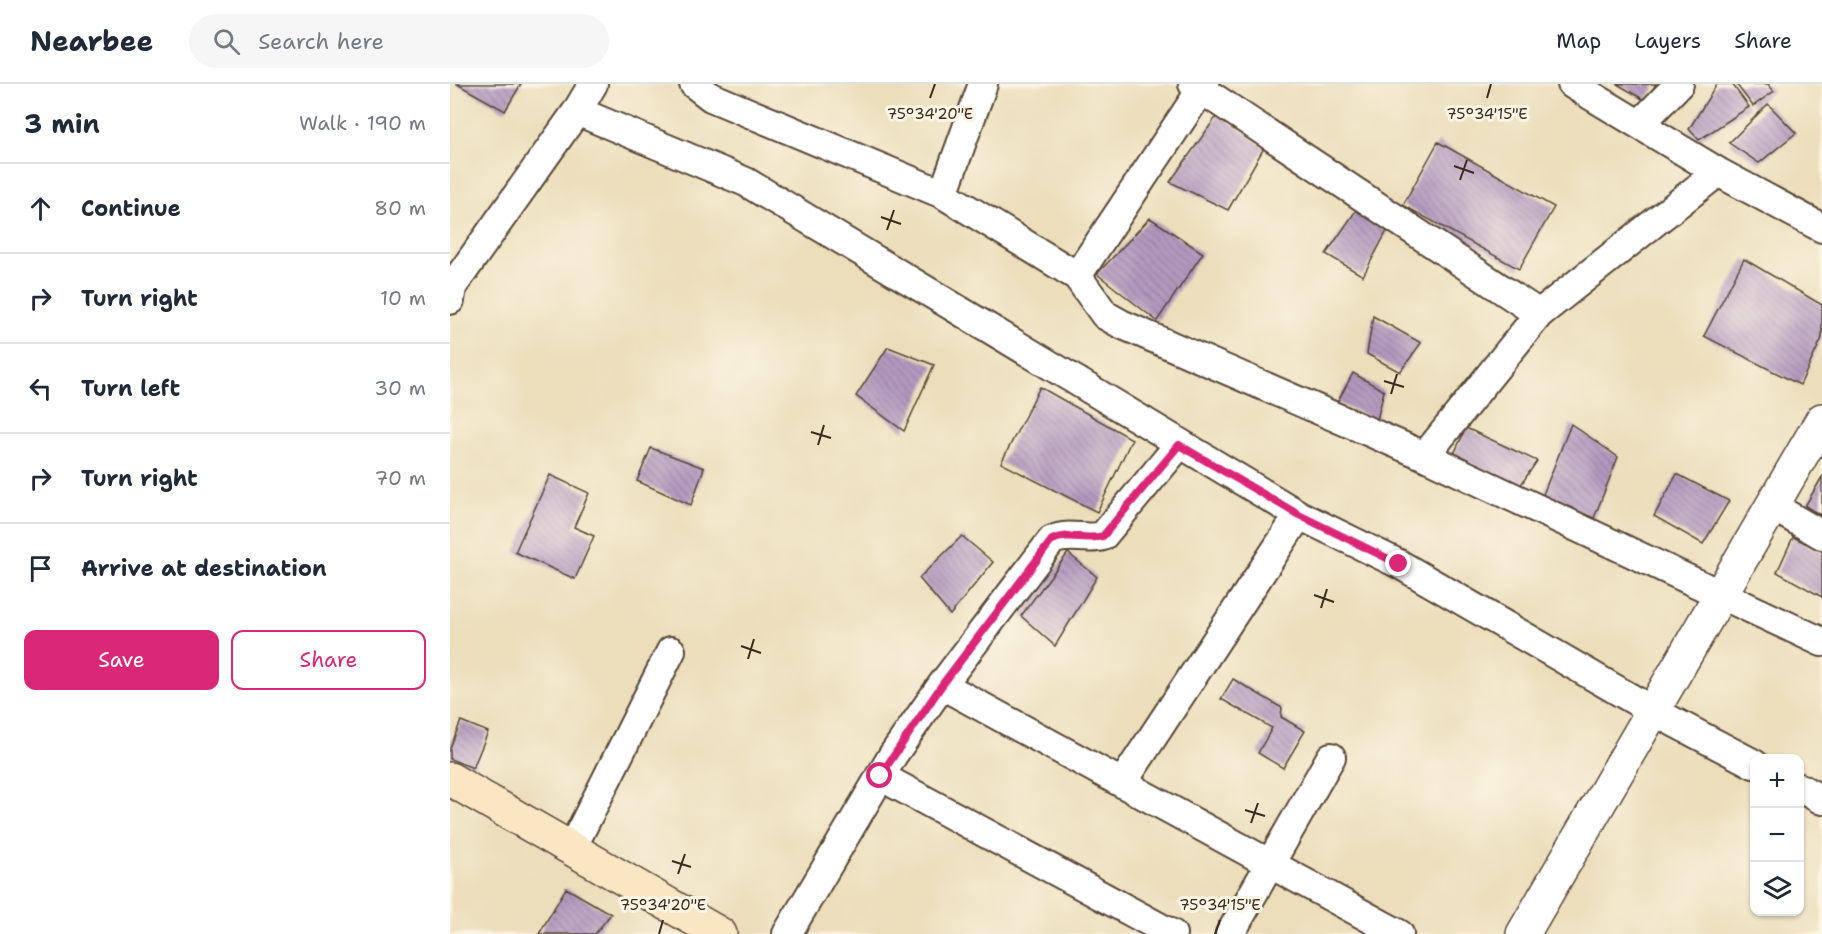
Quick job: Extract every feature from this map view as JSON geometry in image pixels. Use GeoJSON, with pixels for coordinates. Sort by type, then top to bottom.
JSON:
{"type":"FeatureCollection","features":[{"type":"Feature","properties":{"kind":"main road"},"geometry":{"type":"LineString","coordinates":[[450,779],[720,934]]}},
{"type":"Feature","properties":{"kind":"street"},"geometry":{"type":"LineString","coordinates":[[451,291],[577,111],[593,84]]}},
{"type":"Feature","properties":{"kind":"street"},"geometry":{"type":"LineString","coordinates":[[694,84],[711,97],[944,194],[1077,276],[1105,315],[1425,456],[1822,642]]}},
{"type":"Feature","properties":{"kind":"street"},"geometry":{"type":"LineString","coordinates":[[944,194],[983,84]]}},
{"type":"Feature","properties":{"kind":"street"},"geometry":{"type":"LineString","coordinates":[[1572,84],[1641,123],[1718,172],[1822,228]]}},
{"type":"Feature","properties":{"kind":"street"},"geometry":{"type":"LineString","coordinates":[[1641,123],[1679,84]]}},
{"type":"Feature","properties":{"kind":"street"},"geometry":{"type":"LineString","coordinates":[[1077,276],[1200,86],[1539,314]]}},
{"type":"Feature","properties":{"kind":"street"},"geometry":{"type":"LineString","coordinates":[[577,111],[746,182],[1179,445],[1299,515],[1399,564],[1653,711],[1750,761]]}},
{"type":"Feature","properties":{"kind":"street"},"geometry":{"type":"LineString","coordinates":[[1425,456],[1539,314],[1718,172]]}},
{"type":"Feature","properties":{"kind":"street"},"geometry":{"type":"LineString","coordinates":[[1523,934],[1822,420]]}},
{"type":"Feature","properties":{"kind":"street"},"geometry":{"type":"LineString","coordinates":[[787,934],[880,776],[942,685],[1052,540],[1061,536],[1075,535],[1089,540],[1103,536],[1179,445]]}},
{"type":"Feature","properties":{"kind":"street"},"geometry":{"type":"LineString","coordinates":[[1772,506],[1822,535]]}},
{"type":"Feature","properties":{"kind":"street"},"geometry":{"type":"LineString","coordinates":[[1123,782],[1299,515]]}},
{"type":"Feature","properties":{"kind":"street"},"geometry":{"type":"LineString","coordinates":[[572,848],[671,651]]}},
{"type":"Feature","properties":{"kind":"street"},"geometry":{"type":"LineString","coordinates":[[942,685],[1271,862],[1399,934]]}},
{"type":"Feature","properties":{"kind":"street"},"geometry":{"type":"LineString","coordinates":[[1230,934],[1331,757]]}},
{"type":"Feature","properties":{"kind":"street"},"geometry":{"type":"LineString","coordinates":[[880,776],[1172,934]]}},
{"type":"Feature","properties":{"kind":"street"},"geometry":{"type":"LineString","coordinates":[[1804,790],[1822,800]]}},
{"type":"Feature","properties":{"kind":"building"},"geometry":{"type":"Polygon","coordinates":[[[457,84],[521,84],[505,111],[457,84]]]}},
{"type":"Feature","properties":{"kind":"building"},"geometry":{"type":"Polygon","coordinates":[[[1617,84],[1656,84],[1646,101],[1617,84]]]}},
{"type":"Feature","properties":{"kind":"building"},"geometry":{"type":"Polygon","coordinates":[[[1717,84],[1732,84],[1749,107],[1699,140],[1689,129],[1717,84]]]}},
{"type":"Feature","properties":{"kind":"building"},"geometry":{"type":"Polygon","coordinates":[[[1736,84],[1768,84],[1774,91],[1753,106],[1736,84]]]}},
{"type":"Feature","properties":{"kind":"building"},"geometry":{"type":"Polygon","coordinates":[[[1768,104],[1796,133],[1759,163],[1729,143],[1768,104]]]}},
{"type":"Feature","properties":{"kind":"building"},"geometry":{"type":"Polygon","coordinates":[[[1219,113],[1264,148],[1228,210],[1170,182],[1219,113]]]}},
{"type":"Feature","properties":{"kind":"building"},"geometry":{"type":"Polygon","coordinates":[[[1438,142],[1554,207],[1519,269],[1403,205],[1438,142]]]}},
{"type":"Feature","properties":{"kind":"building"},"geometry":{"type":"Polygon","coordinates":[[[1357,209],[1387,231],[1363,276],[1326,254],[1357,209]]]}},
{"type":"Feature","properties":{"kind":"building"},"geometry":{"type":"Polygon","coordinates":[[[1150,218],[1203,253],[1157,321],[1097,274],[1150,218]]]}},
{"type":"Feature","properties":{"kind":"building"},"geometry":{"type":"Polygon","coordinates":[[[1744,259],[1822,305],[1822,338],[1800,385],[1704,336],[1744,259]]]}},
{"type":"Feature","properties":{"kind":"building"},"geometry":{"type":"Polygon","coordinates":[[[1373,316],[1421,343],[1400,372],[1367,354],[1373,316]]]}},
{"type":"Feature","properties":{"kind":"building"},"geometry":{"type":"Polygon","coordinates":[[[888,347],[934,365],[904,431],[856,396],[888,347]]]}},
{"type":"Feature","properties":{"kind":"building"},"geometry":{"type":"Polygon","coordinates":[[[1353,373],[1384,391],[1377,420],[1337,403],[1353,373]]]}},
{"type":"Feature","properties":{"kind":"building"},"geometry":{"type":"Polygon","coordinates":[[[1040,387],[1132,439],[1097,512],[1001,463],[1040,387]]]}},
{"type":"Feature","properties":{"kind":"building"},"geometry":{"type":"Polygon","coordinates":[[[1571,424],[1618,457],[1594,518],[1542,497],[1571,424]]]}},
{"type":"Feature","properties":{"kind":"building"},"geometry":{"type":"Polygon","coordinates":[[[1466,428],[1537,461],[1520,486],[1453,456],[1466,428]]]}},
{"type":"Feature","properties":{"kind":"building"},"geometry":{"type":"Polygon","coordinates":[[[651,448],[704,468],[691,505],[637,481],[651,448]]]}},
{"type":"Feature","properties":{"kind":"building"},"geometry":{"type":"Polygon","coordinates":[[[1677,474],[1729,501],[1703,544],[1654,516],[1677,474]]]}},
{"type":"Feature","properties":{"kind":"building"},"geometry":{"type":"Polygon","coordinates":[[[550,475],[589,493],[574,527],[594,536],[575,579],[515,552],[550,475]]]}},
{"type":"Feature","properties":{"kind":"building"},"geometry":{"type":"Polygon","coordinates":[[[1822,477],[1822,516],[1805,506],[1822,477]]]}},
{"type":"Feature","properties":{"kind":"building"},"geometry":{"type":"Polygon","coordinates":[[[962,536],[993,562],[950,615],[919,578],[962,536]]]}},
{"type":"Feature","properties":{"kind":"building"},"geometry":{"type":"Polygon","coordinates":[[[1793,537],[1822,551],[1822,597],[1777,572],[1793,537]]]}},
{"type":"Feature","properties":{"kind":"building"},"geometry":{"type":"Polygon","coordinates":[[[1068,553],[1097,577],[1055,646],[1021,616],[1068,553]]]}},
{"type":"Feature","properties":{"kind":"building"},"geometry":{"type":"Polygon","coordinates":[[[1233,679],[1282,708],[1281,717],[1305,731],[1283,768],[1258,753],[1272,728],[1221,699],[1233,679]]]}},
{"type":"Feature","properties":{"kind":"building"},"geometry":{"type":"Polygon","coordinates":[[[461,721],[488,732],[473,768],[450,759],[450,748],[461,721]]]}},
{"type":"Feature","properties":{"kind":"building"},"geometry":{"type":"Polygon","coordinates":[[[566,888],[611,914],[595,934],[539,934],[566,888]]]}},
{"type":"Feature","properties":{"kind":"route"},"geometry":{"type":"LineString","coordinates":[[880,776],[942,685],[1052,540],[1061,536],[1075,535],[1089,540],[1103,536],[1179,445],[1299,515],[1399,564]]}}]}
